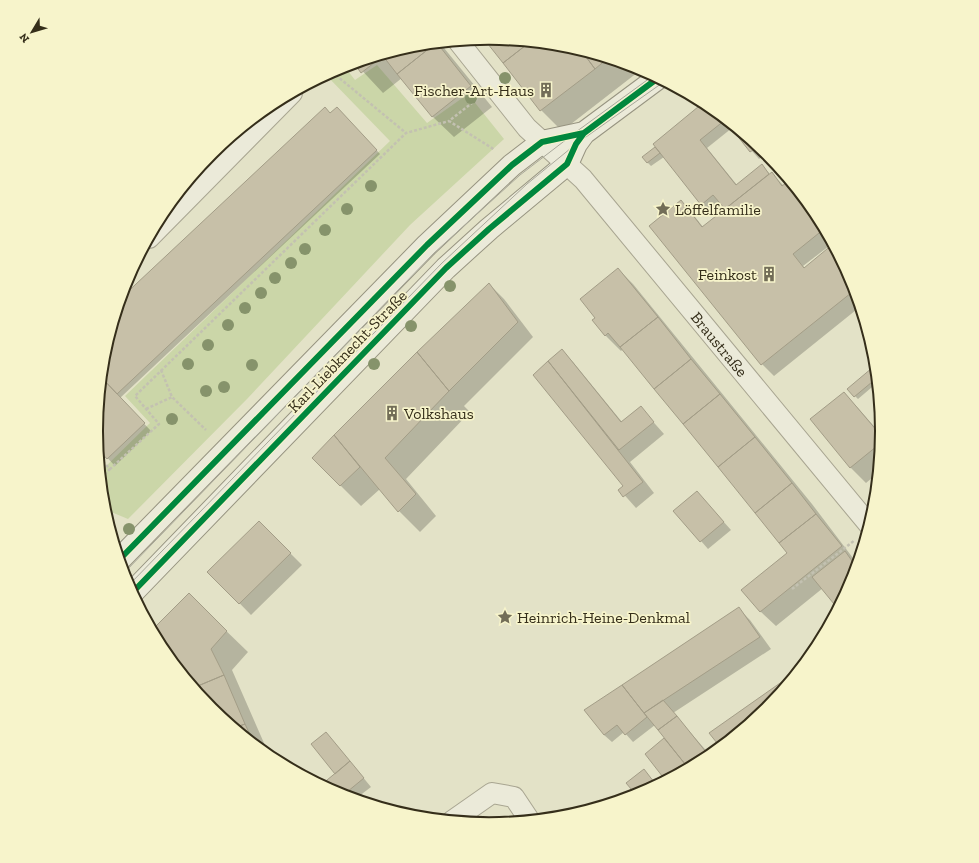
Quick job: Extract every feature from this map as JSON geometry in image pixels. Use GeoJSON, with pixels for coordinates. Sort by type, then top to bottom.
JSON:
{"type":"FeatureCollection","features":[{"type":"Feature","properties":{"kind":"main road","name":"Karl-Liebknecht-Straße"},"geometry":{"type":"LineString","coordinates":[[136,588],[446,268],[489,229],[567,164],[576,144],[584,133],[653,82]]}},
{"type":"Feature","properties":{"kind":"main road","name":"Karl-Liebknecht-Straße"},"geometry":{"type":"LineString","coordinates":[[124,555],[427,245],[512,164],[542,142],[584,133]]}},
{"type":"Feature","properties":{"kind":"street"},"geometry":{"type":"LineString","coordinates":[[462,46],[526,128],[567,164]]}},
{"type":"Feature","properties":{"kind":"street"},"geometry":{"type":"LineString","coordinates":[[165,222],[276,110]]}},
{"type":"Feature","properties":{"kind":"street","name":"Braustraße"},"geometry":{"type":"LineString","coordinates":[[567,164],[583,179],[863,531]]}},
{"type":"Feature","properties":{"kind":"street"},"geometry":{"type":"LineString","coordinates":[[458,817],[492,793],[514,797],[527,816]]}},
{"type":"Feature","properties":{"kind":"path"},"geometry":{"type":"LineString","coordinates":[[337,76],[406,133]]}},
{"type":"Feature","properties":{"kind":"path"},"geometry":{"type":"LineString","coordinates":[[105,474],[159,424],[135,396],[161,370],[406,133],[449,121],[494,85]]}},
{"type":"Feature","properties":{"kind":"path"},"geometry":{"type":"LineString","coordinates":[[449,121],[495,150]]}},
{"type":"Feature","properties":{"kind":"path"},"geometry":{"type":"LineString","coordinates":[[161,370],[172,397],[206,430]]}},
{"type":"Feature","properties":{"kind":"path"},"geometry":{"type":"LineString","coordinates":[[146,408],[172,397]]}},
{"type":"Feature","properties":{"kind":"path"},"geometry":{"type":"LineString","coordinates":[[105,464],[110,469]]}},
{"type":"Feature","properties":{"kind":"path"},"geometry":{"type":"LineString","coordinates":[[792,589],[863,533]]}},
{"type":"Feature","properties":{"kind":"green space"},"geometry":{"type":"Polygon","coordinates":[[[377,65],[427,123],[468,94],[504,139],[410,225],[247,399],[128,519],[111,512],[105,467],[150,423],[125,396],[390,141],[330,80],[349,72],[355,80],[377,65]]]}},
{"type":"Feature","properties":{"kind":"building"},"geometry":{"type":"Polygon","coordinates":[[[489,45],[524,47],[503,63],[489,45]]]}},
{"type":"Feature","properties":{"kind":"building","name":"Fischer-Art-Haus"},"geometry":{"type":"Polygon","coordinates":[[[524,47],[565,52],[586,57],[595,69],[540,111],[503,63],[524,47]]]}},
{"type":"Feature","properties":{"kind":"building"},"geometry":{"type":"Polygon","coordinates":[[[441,48],[471,86],[432,117],[397,74],[427,50],[441,48]]]}},
{"type":"Feature","properties":{"kind":"building"},"geometry":{"type":"Polygon","coordinates":[[[427,50],[397,74],[385,59],[427,50]]]}},
{"type":"Feature","properties":{"kind":"building"},"geometry":{"type":"Polygon","coordinates":[[[586,57],[603,62],[595,69],[586,57]]]}},
{"type":"Feature","properties":{"kind":"building"},"geometry":{"type":"Polygon","coordinates":[[[374,63],[361,73],[358,68],[374,63]]]}},
{"type":"Feature","properties":{"kind":"building"},"geometry":{"type":"Polygon","coordinates":[[[325,107],[330,113],[337,107],[377,150],[117,394],[106,381],[116,331],[130,290],[325,107]]]}},
{"type":"Feature","properties":{"kind":"building"},"geometry":{"type":"Polygon","coordinates":[[[698,107],[722,123],[700,140],[736,185],[762,164],[769,174],[725,209],[713,195],[701,205],[653,144],[698,107]]]}},
{"type":"Feature","properties":{"kind":"building"},"geometry":{"type":"Polygon","coordinates":[[[736,135],[754,150],[750,152],[736,135]]]}},
{"type":"Feature","properties":{"kind":"building"},"geometry":{"type":"Polygon","coordinates":[[[655,147],[660,153],[647,163],[642,157],[655,147]]]}},
{"type":"Feature","properties":{"kind":"building","name":"Feinkost"},"geometry":{"type":"Polygon","coordinates":[[[772,172],[782,186],[785,183],[796,196],[820,232],[793,254],[804,268],[829,247],[850,294],[761,365],[649,226],[681,200],[702,227],[772,172]]]}},
{"type":"Feature","properties":{"kind":"building"},"geometry":{"type":"Polygon","coordinates":[[[618,268],[658,317],[620,347],[608,333],[605,336],[592,320],[595,318],[580,299],[618,268]]]}},
{"type":"Feature","properties":{"kind":"building","name":"Volkshaus"},"geometry":{"type":"Polygon","coordinates":[[[489,283],[518,322],[449,391],[417,352],[489,283]]]}},
{"type":"Feature","properties":{"kind":"building"},"geometry":{"type":"Polygon","coordinates":[[[658,317],[691,359],[654,389],[620,347],[658,317]]]}},
{"type":"Feature","properties":{"kind":"building"},"geometry":{"type":"Polygon","coordinates":[[[562,349],[621,422],[641,406],[654,422],[619,450],[548,361],[562,349]]]}},
{"type":"Feature","properties":{"kind":"building","name":"Volkshaus"},"geometry":{"type":"Polygon","coordinates":[[[417,352],[449,391],[385,458],[416,494],[398,512],[334,435],[417,352]]]}},
{"type":"Feature","properties":{"kind":"building"},"geometry":{"type":"Polygon","coordinates":[[[691,359],[720,394],[683,424],[654,389],[691,359]]]}},
{"type":"Feature","properties":{"kind":"building"},"geometry":{"type":"Polygon","coordinates":[[[548,361],[643,482],[623,497],[618,490],[623,486],[533,375],[548,361]]]}},
{"type":"Feature","properties":{"kind":"building"},"geometry":{"type":"Polygon","coordinates":[[[871,369],[873,381],[854,397],[847,389],[871,369]]]}},
{"type":"Feature","properties":{"kind":"building"},"geometry":{"type":"Polygon","coordinates":[[[106,382],[145,423],[107,459],[104,456],[103,432],[106,382]]]}},
{"type":"Feature","properties":{"kind":"building"},"geometry":{"type":"Polygon","coordinates":[[[844,392],[876,430],[875,447],[850,468],[810,419],[844,392]]]}},
{"type":"Feature","properties":{"kind":"building"},"geometry":{"type":"Polygon","coordinates":[[[720,394],[755,437],[718,467],[683,424],[720,394]]]}},
{"type":"Feature","properties":{"kind":"building"},"geometry":{"type":"Polygon","coordinates":[[[334,435],[360,467],[340,486],[312,458],[334,435]]]}},
{"type":"Feature","properties":{"kind":"building"},"geometry":{"type":"Polygon","coordinates":[[[755,437],[792,483],[755,513],[718,467],[755,437]]]}},
{"type":"Feature","properties":{"kind":"building"},"geometry":{"type":"Polygon","coordinates":[[[792,483],[816,514],[779,543],[755,513],[792,483]]]}},
{"type":"Feature","properties":{"kind":"building"},"geometry":{"type":"Polygon","coordinates":[[[697,491],[724,522],[700,542],[673,511],[697,491]]]}},
{"type":"Feature","properties":{"kind":"building"},"geometry":{"type":"Polygon","coordinates":[[[816,514],[842,546],[760,612],[741,590],[787,553],[779,543],[816,514]]]}},
{"type":"Feature","properties":{"kind":"building"},"geometry":{"type":"Polygon","coordinates":[[[259,521],[291,553],[239,604],[207,572],[259,521]]]}},
{"type":"Feature","properties":{"kind":"building"},"geometry":{"type":"Polygon","coordinates":[[[845,551],[853,562],[847,579],[834,604],[812,577],[845,551]]]}},
{"type":"Feature","properties":{"kind":"building"},"geometry":{"type":"Polygon","coordinates":[[[189,593],[227,631],[211,649],[224,675],[199,686],[183,667],[156,626],[189,593]]]}},
{"type":"Feature","properties":{"kind":"building"},"geometry":{"type":"Polygon","coordinates":[[[739,607],[760,637],[644,713],[622,685],[739,607]]]}},
{"type":"Feature","properties":{"kind":"building"},"geometry":{"type":"Polygon","coordinates":[[[224,675],[245,724],[240,726],[216,705],[199,686],[224,675]]]}},
{"type":"Feature","properties":{"kind":"building"},"geometry":{"type":"Polygon","coordinates":[[[784,682],[763,705],[717,743],[709,733],[784,682]]]}},
{"type":"Feature","properties":{"kind":"building"},"geometry":{"type":"Polygon","coordinates":[[[622,685],[647,717],[625,735],[617,725],[604,735],[584,710],[622,685]]]}},
{"type":"Feature","properties":{"kind":"building"},"geometry":{"type":"Polygon","coordinates":[[[663,700],[677,716],[658,730],[644,713],[663,700]]]}},
{"type":"Feature","properties":{"kind":"building"},"geometry":{"type":"Polygon","coordinates":[[[677,716],[706,752],[685,764],[658,730],[677,716]]]}},
{"type":"Feature","properties":{"kind":"building"},"geometry":{"type":"Polygon","coordinates":[[[245,724],[250,735],[240,726],[245,724]]]}},
{"type":"Feature","properties":{"kind":"building"},"geometry":{"type":"Polygon","coordinates":[[[326,732],[350,761],[335,774],[311,744],[326,732]]]}},
{"type":"Feature","properties":{"kind":"building"},"geometry":{"type":"Polygon","coordinates":[[[664,738],[685,765],[663,777],[645,754],[664,738]]]}},
{"type":"Feature","properties":{"kind":"building"},"geometry":{"type":"Polygon","coordinates":[[[350,761],[364,778],[348,791],[326,781],[350,761]]]}},
{"type":"Feature","properties":{"kind":"building"},"geometry":{"type":"Polygon","coordinates":[[[644,769],[653,781],[632,791],[626,783],[644,769]]]}},
{"type":"Feature","properties":{"kind":"tram line"},"geometry":{"type":"LineString","coordinates":[[128,568],[434,253],[520,175],[648,79]]}},
{"type":"Feature","properties":{"kind":"tram line"},"geometry":{"type":"LineString","coordinates":[[133,581],[442,263],[527,184],[576,144],[660,85]]}},
{"type":"Feature","properties":{"kind":"cycle path"},"geometry":{"type":"LineString","coordinates":[[136,588],[446,268],[489,229],[567,164],[576,144],[584,133],[653,82]]}},
{"type":"Feature","properties":{"kind":"cycle path"},"geometry":{"type":"LineString","coordinates":[[124,555],[427,245],[512,165],[542,142],[584,133]]}},
{"type":"Feature","properties":{"kind":"place","name":"Fischer-Art-Haus"},"geometry":{"type":"Point","coordinates":[546,90]}},
{"type":"Feature","properties":{"kind":"place","name":"Löffelfamilie"},"geometry":{"type":"Point","coordinates":[663,209]}},
{"type":"Feature","properties":{"kind":"place","name":"Feinkost"},"geometry":{"type":"Point","coordinates":[769,274]}},
{"type":"Feature","properties":{"kind":"place","name":"Volkshaus"},"geometry":{"type":"Point","coordinates":[392,413]}},
{"type":"Feature","properties":{"kind":"place","name":"Heinrich-Heine-Denkmal"},"geometry":{"type":"Point","coordinates":[505,617]}}]}
